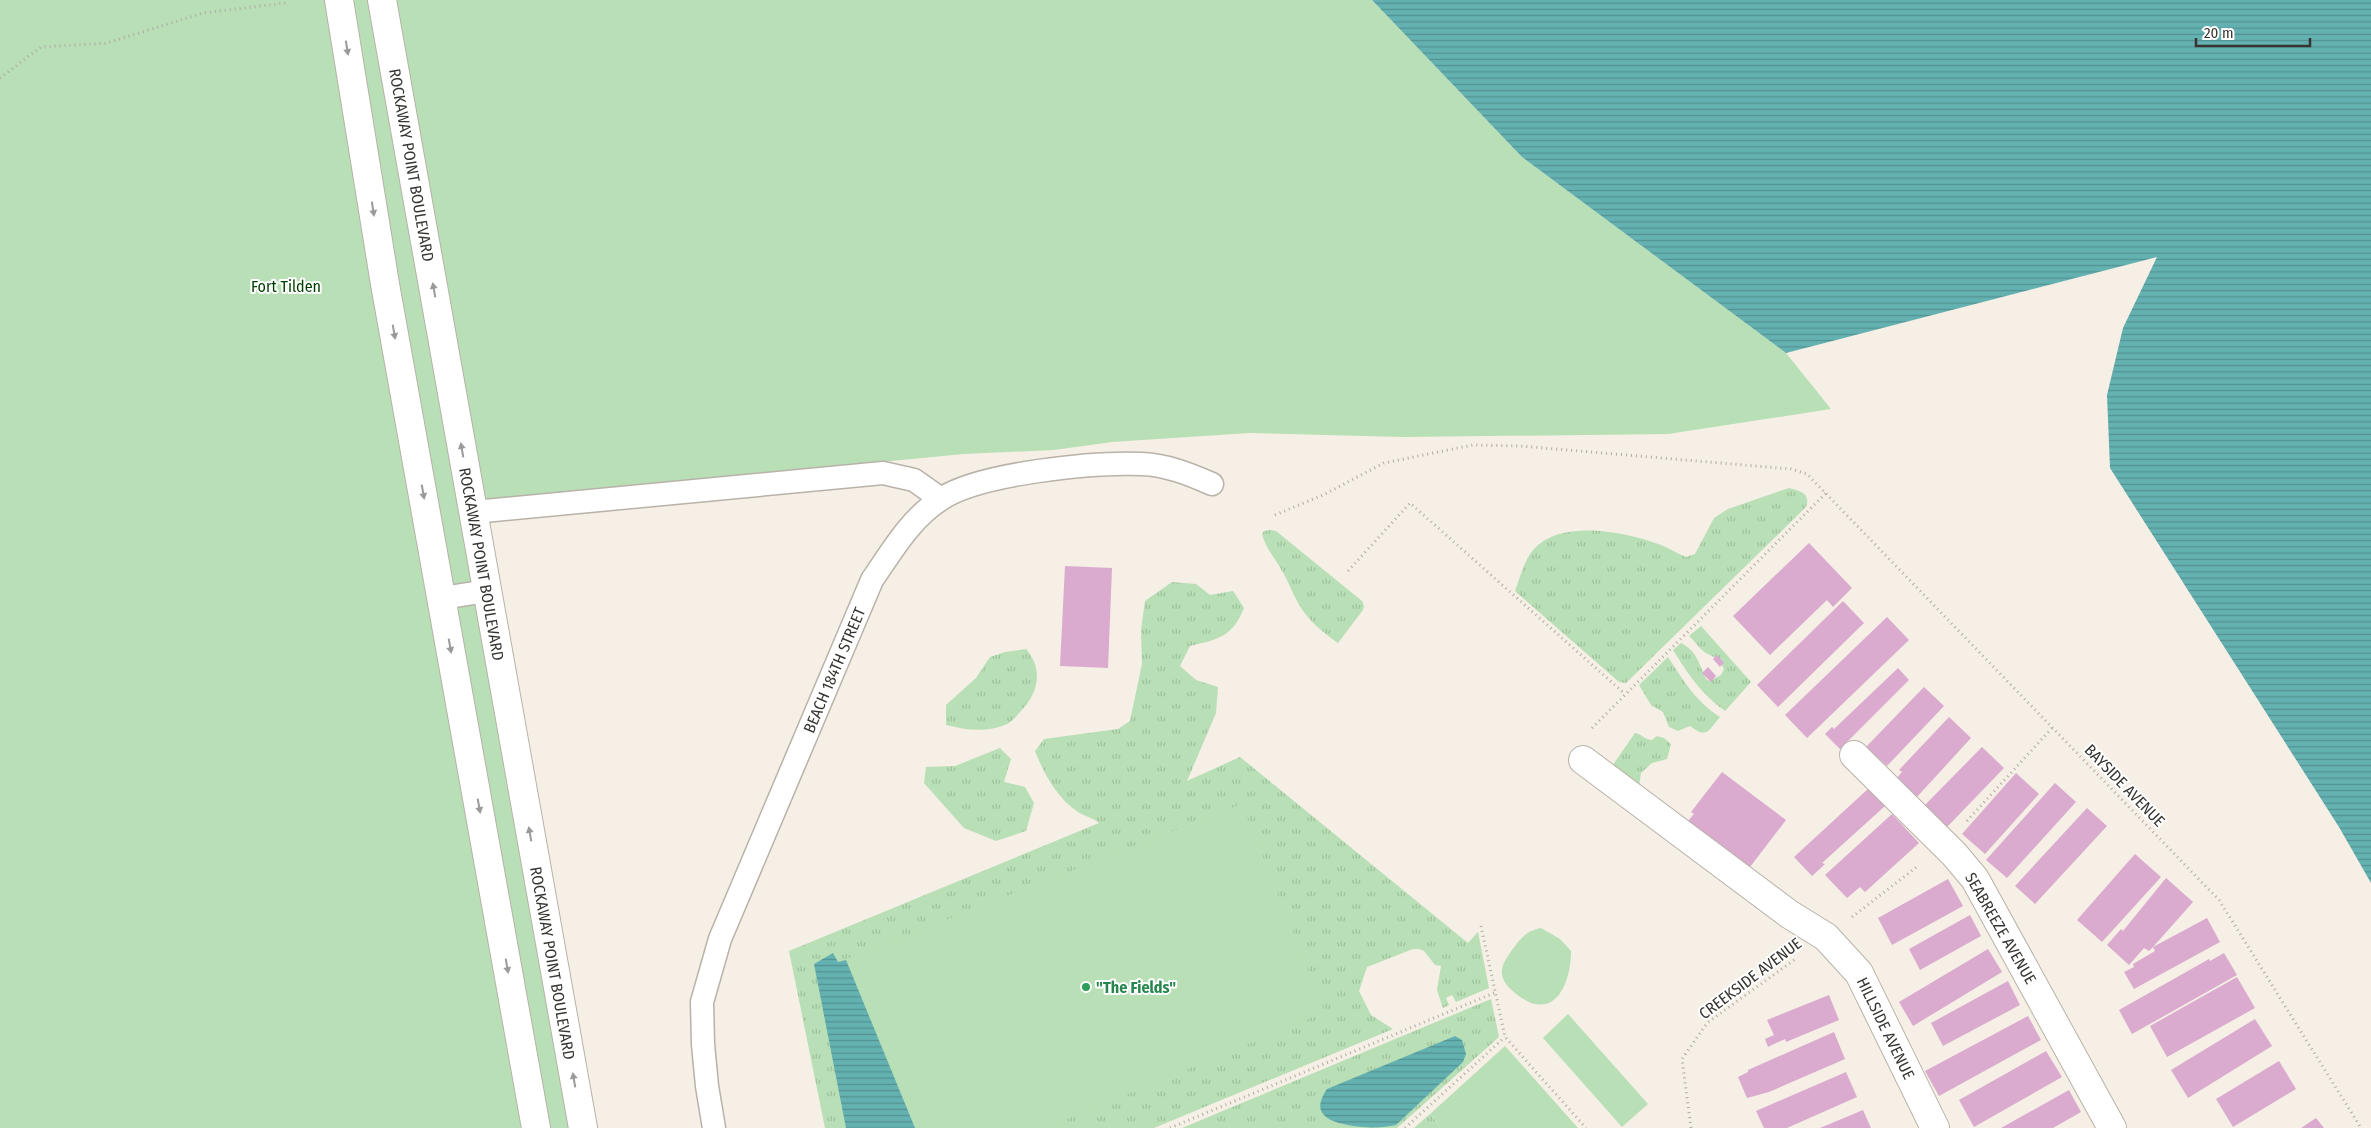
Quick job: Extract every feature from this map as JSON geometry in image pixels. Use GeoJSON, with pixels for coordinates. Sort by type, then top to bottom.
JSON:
{"type":"FeatureCollection","features":[{"type":"Feature","properties":{"kind":"street"},"geometry":{"type":"LineString","coordinates":[[340,0],[382,266],[536,1128]]}},
{"type":"Feature","properties":{"kind":"street","name":"ROCKAWAY POINT BOULEVARD"},"geometry":{"type":"LineString","coordinates":[[382,0],[583,1128]]}},
{"type":"Feature","properties":{"kind":"street","name":"SEABREEZE AVENUE"},"geometry":{"type":"LineString","coordinates":[[1854,755],[1954,854],[1975,879],[2112,1128]]}},
{"type":"Feature","properties":{"kind":"street","name":"HILLSIDE AVENUE"},"geometry":{"type":"LineString","coordinates":[[1583,760],[1789,914],[1826,937],[1859,973],[1935,1128]]}},
{"type":"Feature","properties":{"kind":"lane","name":"BEACH 184TH STREET"},"geometry":{"type":"LineString","coordinates":[[714,1128],[706,1078],[702,1002],[720,939],[872,580],[909,527],[941,499],[976,484],[1067,468],[1143,464],[1179,470],[1212,484]]}},
{"type":"Feature","properties":{"kind":"lane"},"geometry":{"type":"LineString","coordinates":[[474,512],[883,474],[914,480],[941,499]]}},
{"type":"Feature","properties":{"kind":"lane"},"geometry":{"type":"LineString","coordinates":[[442,598],[487,592]]}},
{"type":"Feature","properties":{"kind":"path"},"geometry":{"type":"LineString","coordinates":[[0,78],[41,47],[107,44],[203,13],[286,3]]}},
{"type":"Feature","properties":{"kind":"path","name":"BAYSIDE AVENUE"},"geometry":{"type":"LineString","coordinates":[[1275,515],[1323,494],[1384,463],[1473,446],[1520,446],[1791,468],[1807,474],[2219,900],[2361,1128]]}},
{"type":"Feature","properties":{"kind":"path"},"geometry":{"type":"LineString","coordinates":[[1609,710],[1826,493]]}},
{"type":"Feature","properties":{"kind":"path"},"geometry":{"type":"LineString","coordinates":[[1348,571],[1410,503],[1625,694]]}},
{"type":"Feature","properties":{"kind":"path"},"geometry":{"type":"LineString","coordinates":[[1480,926],[1505,1037],[1586,1128]]}},
{"type":"Feature","properties":{"kind":"path","name":"CREEKSIDE AVENUE"},"geometry":{"type":"LineString","coordinates":[[1691,1128],[1682,1059],[1707,1023],[1826,937]]}},
{"type":"Feature","properties":{"kind":"path"},"geometry":{"type":"LineString","coordinates":[[1170,1128],[1494,993]]}},
{"type":"Feature","properties":{"kind":"path"},"geometry":{"type":"LineString","coordinates":[[1405,1128],[1505,1037]]}},
{"type":"Feature","properties":{"kind":"green space","name":"Fort Tilden"},"geometry":{"type":"Polygon","coordinates":[[[0,0],[1372,0],[1522,157],[1786,353],[1831,409],[1668,434],[1403,437],[1249,433],[1112,442],[1054,450],[964,454],[472,501],[592,1128],[0,1128],[0,0]]]}},
{"type":"Feature","properties":{"kind":"green space"},"geometry":{"type":"Polygon","coordinates":[[[1789,488],[1806,496],[1806,507],[1626,683],[1619,682],[1515,591],[1525,564],[1534,549],[1546,540],[1561,534],[1577,531],[1612,532],[1662,545],[1686,557],[1695,554],[1714,518],[1728,509],[1789,488]]]}},
{"type":"Feature","properties":{"kind":"green space"},"geometry":{"type":"Polygon","coordinates":[[[1264,531],[1276,531],[1362,601],[1363,610],[1338,643],[1314,624],[1300,606],[1268,549],[1262,534],[1264,531]]]}},
{"type":"Feature","properties":{"kind":"green space"},"geometry":{"type":"Polygon","coordinates":[[[1172,582],[1196,584],[1210,595],[1233,591],[1244,608],[1235,625],[1229,631],[1217,639],[1190,646],[1180,666],[1196,680],[1218,687],[1216,713],[1187,781],[1240,757],[1468,943],[1478,932],[1489,988],[1456,1002],[1452,995],[1446,998],[1449,1005],[1443,1008],[1437,990],[1441,966],[1435,965],[1424,951],[1413,949],[1367,967],[1359,991],[1371,1015],[1393,1029],[1154,1128],[825,1128],[789,951],[1099,823],[1078,812],[1064,800],[1047,777],[1035,751],[1044,739],[1118,729],[1130,721],[1142,664],[1141,630],[1145,601],[1172,582]]]}},
{"type":"Feature","properties":{"kind":"green space"},"geometry":{"type":"Polygon","coordinates":[[[1701,626],[1751,682],[1725,711],[1696,684],[1673,650],[1681,643],[1691,650],[1697,658],[1706,679],[1710,681],[1721,675],[1724,669],[1719,661],[1703,651],[1689,636],[1701,626]]]}},
{"type":"Feature","properties":{"kind":"green space"},"geometry":{"type":"Polygon","coordinates":[[[1026,649],[1035,665],[1037,681],[1027,704],[1013,720],[999,727],[984,730],[946,725],[946,705],[976,678],[990,657],[1005,652],[1026,649]]]}},
{"type":"Feature","properties":{"kind":"green space"},"geometry":{"type":"Polygon","coordinates":[[[1668,657],[1697,697],[1720,717],[1707,732],[1700,732],[1690,726],[1678,731],[1669,727],[1663,712],[1651,705],[1639,685],[1668,657]]]}},
{"type":"Feature","properties":{"kind":"green space"},"geometry":{"type":"Polygon","coordinates":[[[1635,733],[1650,740],[1657,736],[1664,738],[1671,744],[1667,759],[1652,763],[1641,773],[1638,792],[1610,769],[1635,733]]]}},
{"type":"Feature","properties":{"kind":"green space"},"geometry":{"type":"Polygon","coordinates":[[[1000,748],[1011,759],[1004,782],[1025,787],[1034,803],[1026,831],[996,841],[964,828],[924,783],[926,767],[955,766],[1000,748]]]}},
{"type":"Feature","properties":{"kind":"green space","name":"\"The Fields\""},"geometry":{"type":"Polygon","coordinates":[[[1242,804],[1325,1012],[1046,1128],[915,1128],[846,960],[838,962],[1242,804]]]}},
{"type":"Feature","properties":{"kind":"green space"},"geometry":{"type":"Polygon","coordinates":[[[1541,928],[1560,939],[1571,951],[1570,964],[1563,988],[1557,997],[1549,1003],[1539,1005],[1528,1002],[1513,991],[1504,980],[1502,970],[1506,958],[1521,939],[1531,931],[1541,928]]]}},
{"type":"Feature","properties":{"kind":"green space"},"geometry":{"type":"Polygon","coordinates":[[[1491,999],[1499,1037],[1397,1128],[1182,1128],[1491,999]]]}},
{"type":"Feature","properties":{"kind":"green space"},"geometry":{"type":"Polygon","coordinates":[[[1568,1014],[1648,1104],[1622,1127],[1543,1038],[1568,1014]]]}},
{"type":"Feature","properties":{"kind":"green space"},"geometry":{"type":"Polygon","coordinates":[[[1505,1046],[1578,1128],[1442,1128],[1430,1114],[1505,1046]]]}},
{"type":"Feature","properties":{"kind":"green space"},"geometry":{"type":"Polygon","coordinates":[[[1430,1114],[1442,1128],[1414,1128],[1430,1114]]]}},
{"type":"Feature","properties":{"kind":"water"},"geometry":{"type":"Polygon","coordinates":[[[1372,0],[2371,0],[2371,883],[2339,827],[2110,468],[2107,395],[2123,328],[2157,257],[1786,353],[1522,157],[1372,0]]]}},
{"type":"Feature","properties":{"kind":"water"},"geometry":{"type":"Polygon","coordinates":[[[833,953],[838,962],[846,960],[915,1128],[846,1128],[814,964],[833,953]]]}},
{"type":"Feature","properties":{"kind":"water"},"geometry":{"type":"Polygon","coordinates":[[[1455,1036],[1462,1040],[1466,1054],[1463,1062],[1396,1125],[1386,1127],[1353,1126],[1330,1119],[1321,1111],[1320,1105],[1327,1089],[1455,1036]]]}},
{"type":"Feature","properties":{"kind":"building"},"geometry":{"type":"Polygon","coordinates":[[[1809,543],[1852,588],[1833,607],[1827,600],[1770,655],[1733,616],[1809,543]]]}},
{"type":"Feature","properties":{"kind":"building"},"geometry":{"type":"Polygon","coordinates":[[[1065,566],[1112,568],[1108,668],[1060,666],[1065,566]]]}},
{"type":"Feature","properties":{"kind":"building"},"geometry":{"type":"Polygon","coordinates":[[[1843,601],[1864,623],[1778,707],[1757,685],[1843,601]]]}},
{"type":"Feature","properties":{"kind":"building"},"geometry":{"type":"Polygon","coordinates":[[[1887,617],[1909,640],[1807,738],[1785,715],[1887,617]]]}},
{"type":"Feature","properties":{"kind":"building"},"geometry":{"type":"Polygon","coordinates":[[[1717,655],[1724,663],[1720,667],[1713,659],[1717,655]]]}},
{"type":"Feature","properties":{"kind":"building"},"geometry":{"type":"Polygon","coordinates":[[[1708,667],[1716,676],[1711,682],[1702,673],[1708,667]]]}},
{"type":"Feature","properties":{"kind":"building"},"geometry":{"type":"Polygon","coordinates":[[[1898,668],[1909,680],[1840,749],[1825,734],[1832,727],[1834,729],[1898,668]]]}},
{"type":"Feature","properties":{"kind":"building"},"geometry":{"type":"Polygon","coordinates":[[[1924,687],[1944,706],[1887,766],[1866,747],[1924,687]]]}},
{"type":"Feature","properties":{"kind":"building"},"geometry":{"type":"Polygon","coordinates":[[[1949,717],[1971,738],[1916,798],[1896,779],[1902,772],[1899,770],[1949,717]]]}},
{"type":"Feature","properties":{"kind":"building"},"geometry":{"type":"Polygon","coordinates":[[[1982,747],[2004,768],[1947,827],[1924,806],[1982,747]]]}},
{"type":"Feature","properties":{"kind":"building"},"geometry":{"type":"Polygon","coordinates":[[[1722,772],[1786,820],[1750,867],[1688,821],[1694,814],[1691,812],[1722,772]]]}},
{"type":"Feature","properties":{"kind":"building"},"geometry":{"type":"Polygon","coordinates":[[[2016,773],[2039,794],[1985,854],[1962,834],[2016,773]]]}},
{"type":"Feature","properties":{"kind":"building"},"geometry":{"type":"Polygon","coordinates":[[[2055,783],[2076,802],[2007,878],[1986,860],[2055,783]]]}},
{"type":"Feature","properties":{"kind":"building"},"geometry":{"type":"Polygon","coordinates":[[[1869,788],[1885,806],[1822,863],[1825,864],[1812,876],[1794,857],[1869,788]]]}},
{"type":"Feature","properties":{"kind":"building"},"geometry":{"type":"Polygon","coordinates":[[[2087,808],[2107,826],[2035,904],[2015,886],[2087,808]]]}},
{"type":"Feature","properties":{"kind":"building"},"geometry":{"type":"Polygon","coordinates":[[[1892,814],[1919,843],[1865,892],[1860,887],[1847,898],[1825,875],[1892,814]]]}},
{"type":"Feature","properties":{"kind":"building"},"geometry":{"type":"Polygon","coordinates":[[[2135,854],[2161,877],[2102,942],[2077,920],[2135,854]]]}},
{"type":"Feature","properties":{"kind":"building"},"geometry":{"type":"Polygon","coordinates":[[[2166,878],[2193,902],[2149,951],[2144,948],[2129,965],[2107,945],[2121,929],[2123,931],[2166,878]]]}},
{"type":"Feature","properties":{"kind":"building"},"geometry":{"type":"Polygon","coordinates":[[[1948,879],[1963,906],[1892,945],[1878,918],[1948,879]]]}},
{"type":"Feature","properties":{"kind":"building"},"geometry":{"type":"Polygon","coordinates":[[[1970,915],[1981,936],[1920,970],[1909,949],[1970,915]]]}},
{"type":"Feature","properties":{"kind":"building"},"geometry":{"type":"Polygon","coordinates":[[[2207,918],[2220,942],[2134,989],[2124,972],[2134,967],[2133,964],[2155,951],[2153,947],[2207,918]]]}},
{"type":"Feature","properties":{"kind":"building"},"geometry":{"type":"Polygon","coordinates":[[[1988,949],[2002,972],[1913,1026],[1899,1002],[1988,949]]]}},
{"type":"Feature","properties":{"kind":"building"},"geometry":{"type":"Polygon","coordinates":[[[2224,953],[2237,975],[2132,1034],[2119,1010],[2209,959],[2210,961],[2224,953]]]}},
{"type":"Feature","properties":{"kind":"building"},"geometry":{"type":"Polygon","coordinates":[[[2237,977],[2255,1008],[2167,1057],[2150,1026],[2237,977]]]}},
{"type":"Feature","properties":{"kind":"building"},"geometry":{"type":"Polygon","coordinates":[[[2008,981],[2020,1005],[1943,1046],[1931,1023],[2008,981]]]}},
{"type":"Feature","properties":{"kind":"building"},"geometry":{"type":"Polygon","coordinates":[[[1829,995],[1839,1020],[1786,1042],[1785,1039],[1768,1047],[1765,1039],[1774,1035],[1767,1020],[1829,995]]]}},
{"type":"Feature","properties":{"kind":"building"},"geometry":{"type":"Polygon","coordinates":[[[2028,1016],[2041,1040],[1939,1096],[1925,1071],[2028,1016]]]}},
{"type":"Feature","properties":{"kind":"building"},"geometry":{"type":"Polygon","coordinates":[[[2255,1019],[2272,1046],[2188,1098],[2171,1070],[2255,1019]]]}},
{"type":"Feature","properties":{"kind":"building"},"geometry":{"type":"Polygon","coordinates":[[[1834,1032],[1845,1059],[1769,1092],[1747,1098],[1738,1077],[1748,1072],[1748,1070],[1834,1032]]]}},
{"type":"Feature","properties":{"kind":"building"},"geometry":{"type":"Polygon","coordinates":[[[2046,1051],[2062,1077],[1974,1127],[1959,1100],[2046,1051]]]}},
{"type":"Feature","properties":{"kind":"building"},"geometry":{"type":"Polygon","coordinates":[[[2279,1061],[2296,1089],[2233,1127],[2216,1099],[2279,1061]]]}},
{"type":"Feature","properties":{"kind":"building"},"geometry":{"type":"Polygon","coordinates":[[[1846,1072],[1857,1097],[1787,1128],[1764,1128],[1756,1111],[1846,1072]]]}},
{"type":"Feature","properties":{"kind":"building"},"geometry":{"type":"Polygon","coordinates":[[[2069,1090],[2081,1112],[2053,1128],[2001,1128],[2069,1090]]]}},
{"type":"Feature","properties":{"kind":"building"},"geometry":{"type":"Polygon","coordinates":[[[1863,1110],[1871,1128],[1820,1128],[1863,1110]]]}},
{"type":"Feature","properties":{"kind":"building"},"geometry":{"type":"Polygon","coordinates":[[[2316,1118],[2324,1128],[2301,1128],[2316,1118]]]}},
{"type":"Feature","properties":{"kind":"place","name":"\"The Fields\""},"geometry":{"type":"Point","coordinates":[1086,987]}}]}
